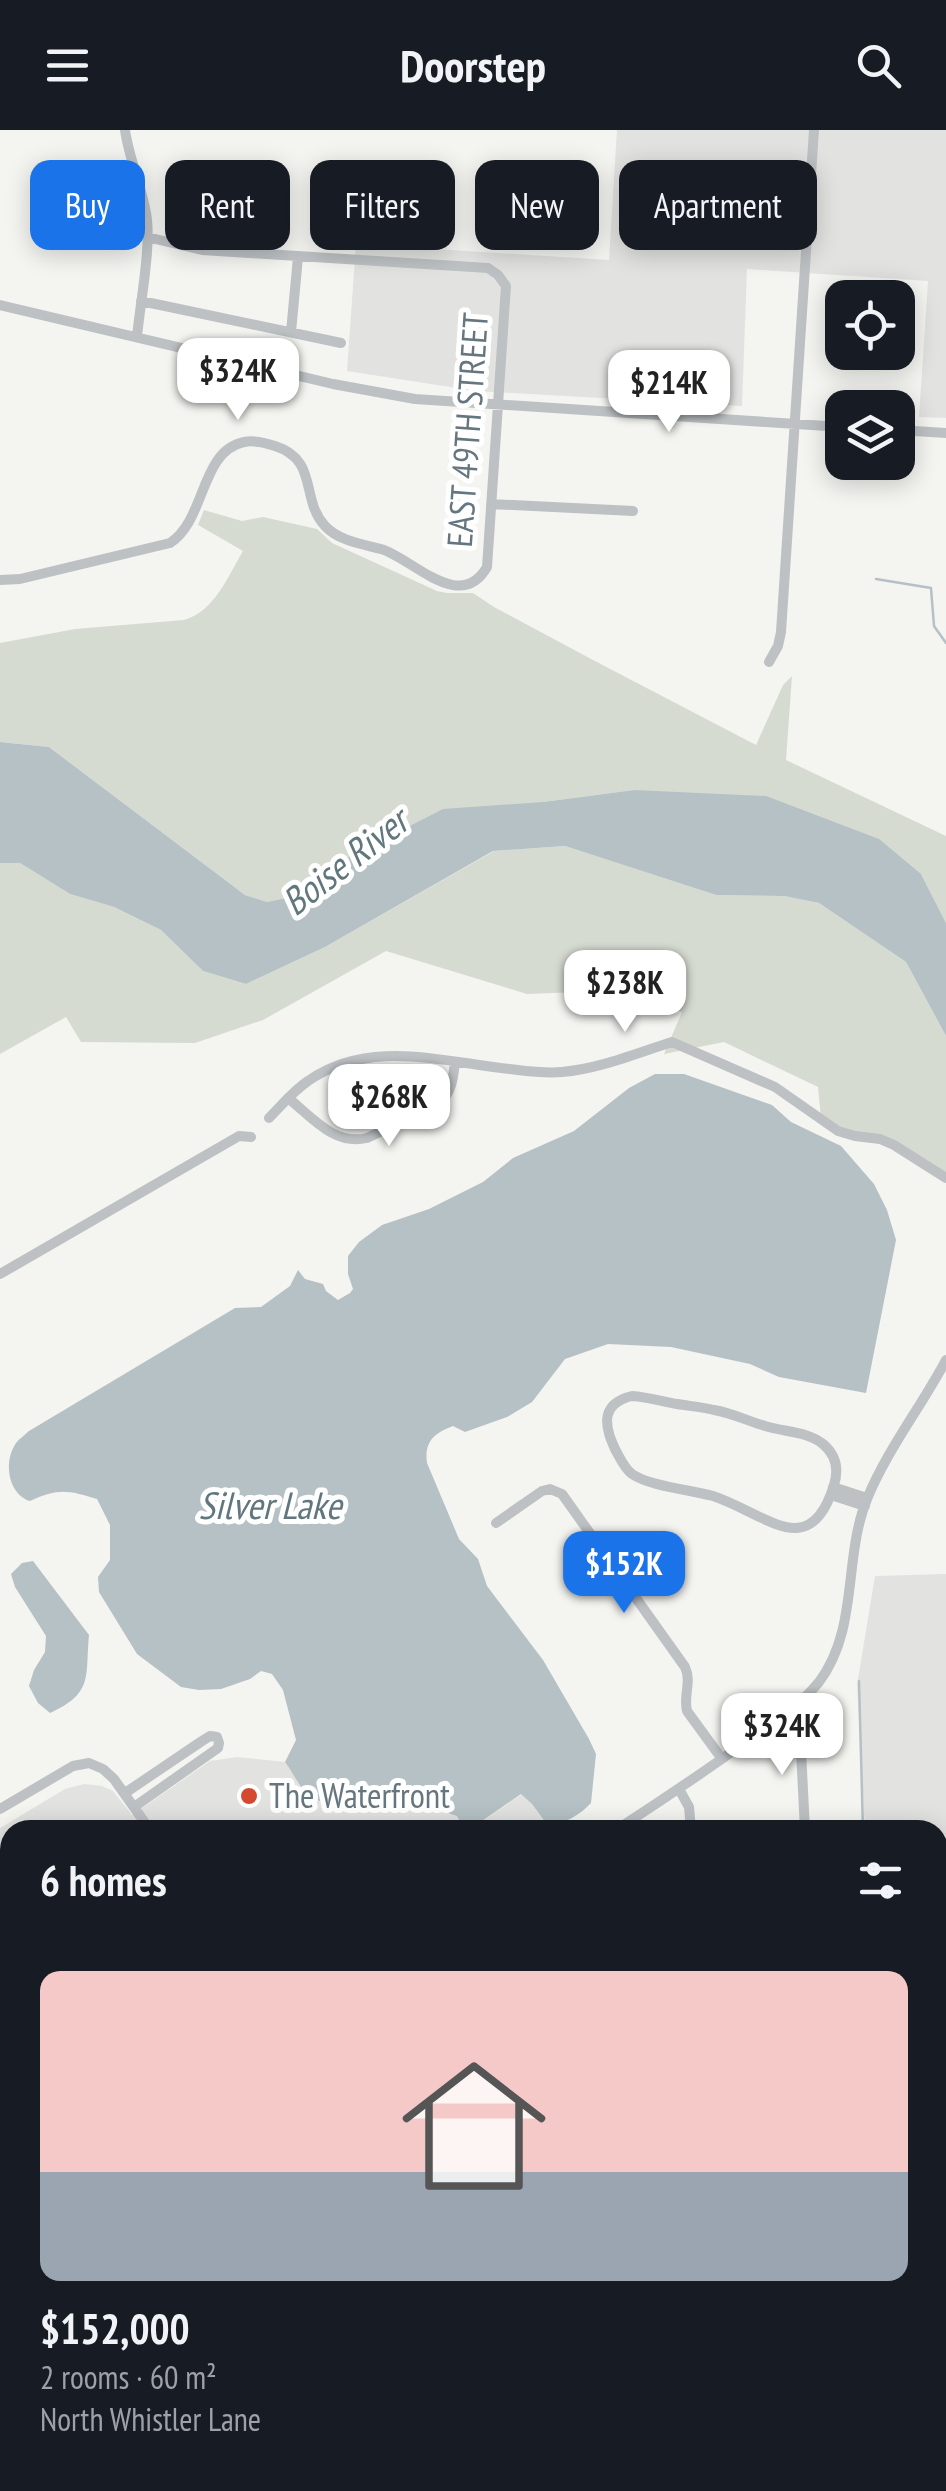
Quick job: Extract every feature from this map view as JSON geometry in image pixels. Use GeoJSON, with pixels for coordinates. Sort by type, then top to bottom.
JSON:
{"type":"FeatureCollection","features":[{"type":"Feature","properties":{"kind":"street"},"geometry":{"type":"LineString","coordinates":[[125,130],[146,214],[137,337]]}},
{"type":"Feature","properties":{"kind":"street"},"geometry":{"type":"LineString","coordinates":[[769,662],[781,632],[814,130]]}},
{"type":"Feature","properties":{"kind":"street"},"geometry":{"type":"LineString","coordinates":[[147,237],[202,250],[298,257],[291,332]]}},
{"type":"Feature","properties":{"kind":"street","name":"EAST 49TH STREET"},"geometry":{"type":"LineString","coordinates":[[230,448],[244,442],[259,442],[287,451],[305,470],[312,506],[326,528],[349,540],[382,549],[440,582],[471,584],[487,567],[506,286],[488,268],[298,257]]}},
{"type":"Feature","properties":{"kind":"street"},"geometry":{"type":"LineString","coordinates":[[141,301],[341,343]]}},
{"type":"Feature","properties":{"kind":"street"},"geometry":{"type":"LineString","coordinates":[[0,305],[415,399],[825,425]]}},
{"type":"Feature","properties":{"kind":"street"},"geometry":{"type":"LineString","coordinates":[[915,431],[946,432]]}},
{"type":"Feature","properties":{"kind":"street"},"geometry":{"type":"LineString","coordinates":[[0,580],[20,579],[170,543],[186,528],[212,467],[230,448],[220,436]]}},
{"type":"Feature","properties":{"kind":"street"},"geometry":{"type":"LineString","coordinates":[[491,504],[632,511]]}},
{"type":"Feature","properties":{"kind":"street"},"geometry":{"type":"LineString","coordinates":[[270,1118],[306,1082],[358,1058],[394,1055],[561,1072],[672,1042],[774,1087],[838,1130],[894,1145],[946,1178]]}},
{"type":"Feature","properties":{"kind":"street"},"geometry":{"type":"LineString","coordinates":[[288,1098],[334,1135],[356,1141],[439,1104],[448,1096],[455,1062]]}},
{"type":"Feature","properties":{"kind":"street"},"geometry":{"type":"LineString","coordinates":[[0,1274],[239,1136],[251,1138]]}},
{"type":"Feature","properties":{"kind":"street"},"geometry":{"type":"LineString","coordinates":[[631,1820],[792,1710],[819,1682],[834,1658],[842,1633],[866,1502],[946,1360]]}},
{"type":"Feature","properties":{"kind":"street"},"geometry":{"type":"LineString","coordinates":[[632,1396],[716,1410],[812,1436],[832,1454],[837,1465],[832,1491],[822,1514],[811,1525],[786,1529],[712,1496],[632,1474],[609,1436],[608,1412],[618,1400],[632,1396]]}},
{"type":"Feature","properties":{"kind":"street"},"geometry":{"type":"LineString","coordinates":[[496,1524],[542,1491],[550,1489],[562,1494],[685,1668],[687,1711],[722,1759]]}},
{"type":"Feature","properties":{"kind":"street"},"geometry":{"type":"LineString","coordinates":[[832,1491],[866,1502]]}},
{"type":"Feature","properties":{"kind":"street"},"geometry":{"type":"LineString","coordinates":[[792,1710],[800,1730],[804,1820]]}},
{"type":"Feature","properties":{"kind":"street"},"geometry":{"type":"LineString","coordinates":[[125,1794],[202,1740],[217,1737],[218,1748],[134,1807]]}},
{"type":"Feature","properties":{"kind":"street"},"geometry":{"type":"LineString","coordinates":[[0,1809],[72,1766],[89,1764],[103,1769],[143,1820]]}},
{"type":"Feature","properties":{"kind":"street"},"geometry":{"type":"LineString","coordinates":[[679,1789],[690,1807],[691,1820]]}},
{"type":"Feature","properties":{"kind":"shaded area"},"geometry":{"type":"Polygon","coordinates":[[[617,130],[946,130],[946,418],[919,417],[928,281],[747,269],[742,406],[476,391],[347,371],[356,250],[451,250],[609,260],[617,130]]]}},
{"type":"Feature","properties":{"kind":"shaded area"},"geometry":{"type":"Polygon","coordinates":[[[204,510],[242,521],[263,517],[317,529],[332,543],[437,591],[473,593],[756,745],[783,685],[792,676],[786,760],[946,836],[946,923],[921,874],[634,790],[543,802],[343,860],[300,895],[267,902],[245,895],[49,747],[0,742],[0,643],[75,629],[184,620],[212,601],[243,551],[198,525],[204,510]]]}},
{"type":"Feature","properties":{"kind":"shaded area"},"geometry":{"type":"Polygon","coordinates":[[[565,846],[716,895],[784,896],[819,903],[906,962],[946,1036],[946,1178],[894,1145],[855,1136],[821,1119],[818,1087],[724,1042],[664,1054],[682,1012],[631,990],[527,994],[386,951],[263,1020],[195,1043],[81,1042],[66,1017],[0,1054],[0,863],[20,863],[70,894],[114,907],[161,930],[203,971],[246,984],[325,947],[494,851],[565,846]]]}},
{"type":"Feature","properties":{"kind":"shaded area"},"geometry":{"type":"Polygon","coordinates":[[[946,1574],[946,1820],[864,1820],[857,1685],[875,1576],[946,1574]]]}},
{"type":"Feature","properties":{"kind":"shaded area"},"geometry":{"type":"Polygon","coordinates":[[[237,1757],[285,1762],[303,1791],[347,1801],[350,1807],[424,1805],[459,1820],[13,1820],[65,1789],[84,1784],[113,1791],[132,1815],[210,1761],[237,1757]]]}},
{"type":"Feature","properties":{"kind":"shaded area"},"geometry":{"type":"Polygon","coordinates":[[[522,1794],[543,1820],[484,1820],[522,1794]]]}},
{"type":"Feature","properties":{"kind":"water","name":"Boise River"},"geometry":{"type":"Polygon","coordinates":[[[0,742],[49,747],[245,895],[267,902],[300,895],[343,860],[443,809],[634,790],[766,796],[879,839],[921,874],[946,923],[946,1036],[906,962],[819,903],[784,896],[716,895],[565,846],[493,851],[325,947],[246,984],[203,971],[161,930],[114,907],[70,894],[20,863],[0,863],[0,742]]]}},
{"type":"Feature","properties":{"kind":"water","name":"Silver Lake"},"geometry":{"type":"Polygon","coordinates":[[[655,1074],[684,1074],[772,1105],[791,1122],[841,1146],[874,1184],[896,1240],[866,1393],[779,1377],[750,1364],[671,1347],[608,1344],[565,1359],[532,1402],[507,1417],[465,1432],[453,1426],[440,1432],[429,1444],[427,1463],[459,1539],[478,1559],[487,1586],[543,1660],[589,1739],[596,1754],[591,1803],[567,1820],[544,1820],[521,1794],[483,1820],[459,1820],[423,1805],[350,1807],[347,1801],[334,1805],[315,1799],[285,1762],[296,1740],[283,1690],[272,1674],[261,1671],[221,1689],[199,1690],[181,1687],[137,1654],[99,1592],[98,1577],[110,1560],[110,1525],[97,1499],[63,1492],[30,1501],[12,1485],[12,1451],[29,1431],[235,1308],[261,1307],[290,1286],[298,1270],[305,1279],[323,1284],[338,1300],[350,1293],[353,1289],[348,1256],[382,1225],[429,1209],[483,1182],[513,1158],[574,1131],[629,1088],[655,1074]]]}},
{"type":"Feature","properties":{"kind":"water"},"geometry":{"type":"Polygon","coordinates":[[[33,1561],[89,1635],[87,1673],[81,1691],[50,1713],[38,1703],[29,1686],[45,1652],[46,1636],[11,1574],[22,1563],[33,1561]]]}},
{"type":"Feature","properties":{"kind":"waterway"},"geometry":{"type":"LineString","coordinates":[[876,579],[931,588],[934,626],[946,643]]}},
{"type":"Feature","properties":{"kind":"waterway"},"geometry":{"type":"LineString","coordinates":[[859,1681],[863,1820]]}},
{"type":"Feature","properties":{"kind":"place","name":"The Waterfront"},"geometry":{"type":"Point","coordinates":[249,1796]}}]}
